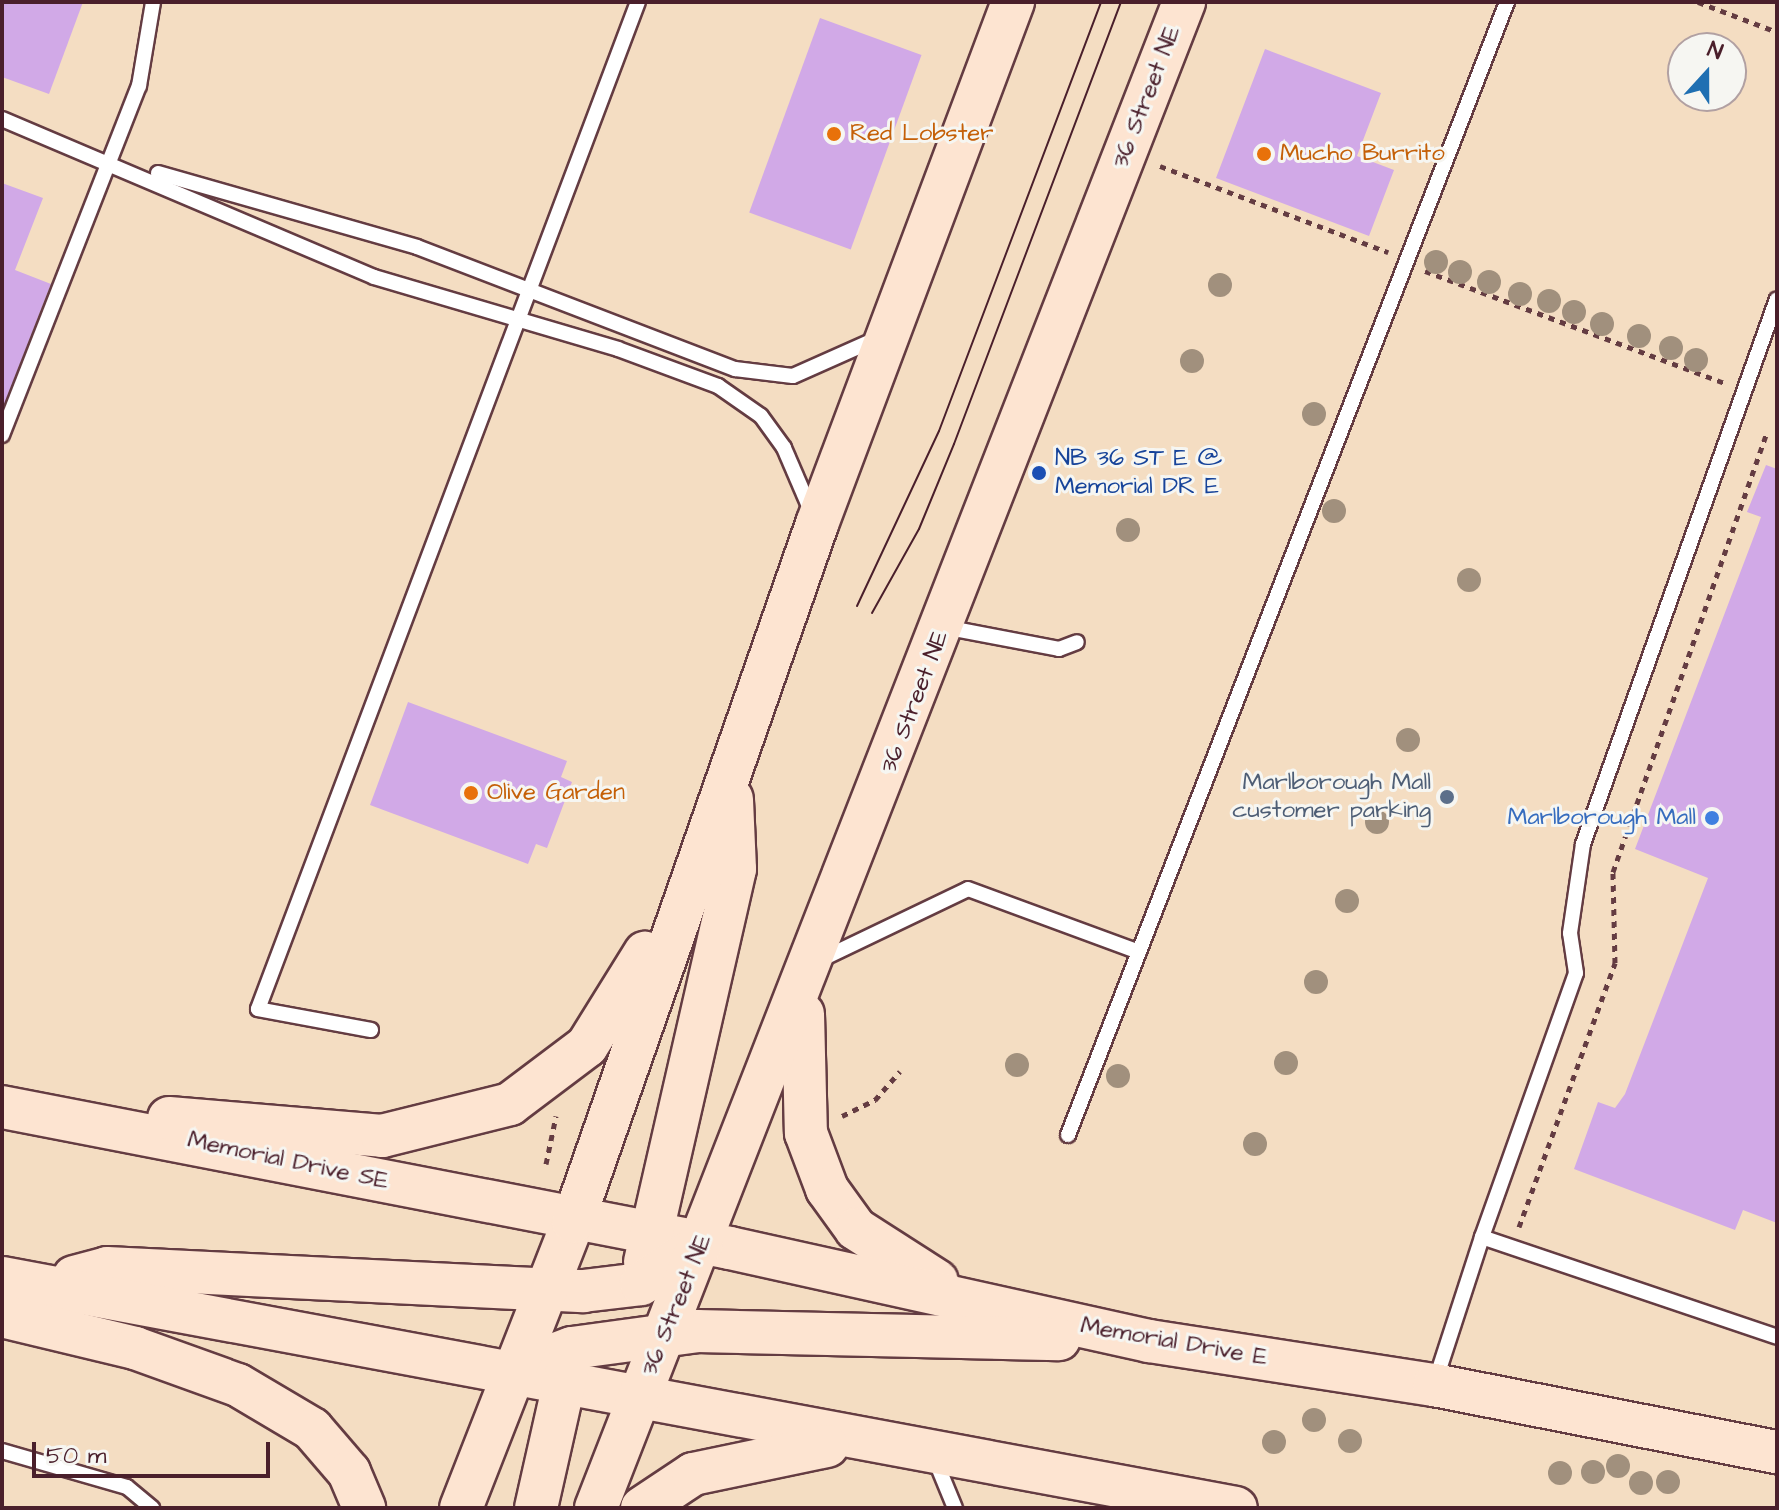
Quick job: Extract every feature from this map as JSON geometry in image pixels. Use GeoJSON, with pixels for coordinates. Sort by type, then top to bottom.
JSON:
{"type":"FeatureCollection","features":[{"type":"Feature","properties":{"kind":"main road"},"geometry":{"type":"LineString","coordinates":[[536,1508],[568,1364],[565,1291],[573,1222],[731,782],[817,524],[1013,2]]}},
{"type":"Feature","properties":{"kind":"main road","name":"36 Street NE"},"geometry":{"type":"LineString","coordinates":[[596,1508],[639,1399],[649,1334],[702,1243],[809,978],[1184,4]]}},
{"type":"Feature","properties":{"kind":"main road"},"geometry":{"type":"LineString","coordinates":[[649,1334],[641,1284],[649,1234],[735,869],[731,782]]}},
{"type":"Feature","properties":{"kind":"main road"},"geometry":{"type":"LineString","coordinates":[[105,1123],[201,1115],[382,1136],[510,1104],[587,1046],[702,860]]}},
{"type":"Feature","properties":{"kind":"main road"},"geometry":{"type":"LineString","coordinates":[[809,978],[806,1133],[827,1189],[856,1229],[968,1299]]}},
{"type":"Feature","properties":{"kind":"main road","name":"Memorial Drive SE"},"geometry":{"type":"LineString","coordinates":[[2,1107],[105,1123],[573,1222]]}},
{"type":"Feature","properties":{"kind":"main road","name":"Memorial Drive E"},"geometry":{"type":"LineString","coordinates":[[573,1222],[702,1243],[1149,1341],[1434,1385],[1777,1452]]}},
{"type":"Feature","properties":{"kind":"main road"},"geometry":{"type":"LineString","coordinates":[[49,1284],[107,1268],[565,1291],[641,1284],[702,1243]]}},
{"type":"Feature","properties":{"kind":"main road"},"geometry":{"type":"LineString","coordinates":[[2,1278],[49,1284],[514,1370],[568,1364],[649,1334],[1149,1341]]}},
{"type":"Feature","properties":{"kind":"main road"},"geometry":{"type":"LineString","coordinates":[[461,1508],[514,1370],[565,1291]]}},
{"type":"Feature","properties":{"kind":"main road"},"geometry":{"type":"LineString","coordinates":[[2,1316],[135,1348],[238,1385],[312,1429],[349,1472],[364,1508]]}},
{"type":"Feature","properties":{"kind":"main road"},"geometry":{"type":"LineString","coordinates":[[568,1364],[639,1399],[1185,1504],[1236,1508]]}},
{"type":"Feature","properties":{"kind":"main road"},"geometry":{"type":"LineString","coordinates":[[642,1508],[672,1483],[739,1459],[860,1441]]}},
{"type":"Feature","properties":{"kind":"lane"},"geometry":{"type":"LineString","coordinates":[[2,435],[139,86],[153,2]]}},
{"type":"Feature","properties":{"kind":"lane"},"geometry":{"type":"LineString","coordinates":[[371,1030],[258,1009],[520,325],[529,289],[638,2]]}},
{"type":"Feature","properties":{"kind":"lane"},"geometry":{"type":"LineString","coordinates":[[1068,1135],[1507,2]]}},
{"type":"Feature","properties":{"kind":"lane"},"geometry":{"type":"LineString","coordinates":[[2,119],[108,159],[374,277],[520,325],[618,349],[740,399],[784,448],[817,524]]}},
{"type":"Feature","properties":{"kind":"lane"},"geometry":{"type":"LineString","coordinates":[[108,159],[417,247],[735,369],[793,376],[887,333]]}},
{"type":"Feature","properties":{"kind":"lane"},"geometry":{"type":"LineString","coordinates":[[1434,1385],[1482,1237],[1576,973],[1570,933],[1583,844],[1747,391],[1777,299]]}},
{"type":"Feature","properties":{"kind":"lane"},"geometry":{"type":"LineString","coordinates":[[944,626],[1059,649],[1077,642]]}},
{"type":"Feature","properties":{"kind":"lane"},"geometry":{"type":"LineString","coordinates":[[809,978],[968,889],[1139,952]]}},
{"type":"Feature","properties":{"kind":"lane"},"geometry":{"type":"LineString","coordinates":[[1482,1237],[1777,1337]]}},
{"type":"Feature","properties":{"kind":"lane"},"geometry":{"type":"LineString","coordinates":[[2,1451],[127,1487],[152,1508]]}},
{"type":"Feature","properties":{"kind":"lane"},"geometry":{"type":"LineString","coordinates":[[932,1453],[955,1508]]}},
{"type":"Feature","properties":{"kind":"path"},"geometry":{"type":"LineString","coordinates":[[1698,2],[1777,32]]}},
{"type":"Feature","properties":{"kind":"path"},"geometry":{"type":"LineString","coordinates":[[1160,166],[1380,247],[1406,264],[1747,391]]}},
{"type":"Feature","properties":{"kind":"path"},"geometry":{"type":"LineString","coordinates":[[1512,1248],[1615,963],[1613,872],[1766,435]]}},
{"type":"Feature","properties":{"kind":"path"},"geometry":{"type":"LineString","coordinates":[[826,1124],[875,1100],[900,1071]]}},
{"type":"Feature","properties":{"kind":"path"},"geometry":{"type":"LineString","coordinates":[[546,1164],[557,1107]]}},
{"type":"Feature","properties":{"kind":"building"},"geometry":{"type":"Polygon","coordinates":[[[2,2],[83,2],[49,94],[2,77],[2,2]]]}},
{"type":"Feature","properties":{"kind":"building","name":"Red Lobster"},"geometry":{"type":"Polygon","coordinates":[[[820,18],[921,55],[851,249],[749,213],[820,18]]]}},
{"type":"Feature","properties":{"kind":"building"},"geometry":{"type":"Polygon","coordinates":[[[1265,49],[1381,93],[1357,156],[1394,170],[1369,236],[1216,178],[1265,49]]]}},
{"type":"Feature","properties":{"kind":"building"},"geometry":{"type":"Polygon","coordinates":[[[2,183],[43,198],[15,270],[51,284],[2,410],[2,183]]]}},
{"type":"Feature","properties":{"kind":"building","name":"Marlborough Mall"},"geometry":{"type":"Polygon","coordinates":[[[1766,465],[1777,469],[1777,1223],[1743,1210],[1735,1230],[1574,1169],[1598,1102],[1615,1108],[1625,1094],[1708,878],[1635,849],[1761,517],[1747,512],[1766,465]]]}},
{"type":"Feature","properties":{"kind":"building","name":"Olive Garden"},"geometry":{"type":"Polygon","coordinates":[[[408,702],[567,761],[561,777],[572,782],[547,848],[536,844],[528,864],[370,805],[408,702]]]}},
{"type":"Feature","properties":{"kind":"tram line"},"geometry":{"type":"LineString","coordinates":[[857,606],[939,431],[1101,2]]}},
{"type":"Feature","properties":{"kind":"tram line"},"geometry":{"type":"LineString","coordinates":[[872,613],[919,529],[954,444],[1121,2]]}},
{"type":"Feature","properties":{"kind":"place","name":"Red Lobster"},"geometry":{"type":"Point","coordinates":[834,134]}},
{"type":"Feature","properties":{"kind":"place","name":"Mucho Burrito"},"geometry":{"type":"Point","coordinates":[1264,154]}},
{"type":"Feature","properties":{"kind":"place","name":"NB 36 ST E @ Memorial DR E"},"geometry":{"type":"Point","coordinates":[1039,473]}},
{"type":"Feature","properties":{"kind":"place","name":"Olive Garden"},"geometry":{"type":"Point","coordinates":[471,793]}},
{"type":"Feature","properties":{"kind":"place","name":"Marlborough Mall customer parking"},"geometry":{"type":"Point","coordinates":[1447,797]}},
{"type":"Feature","properties":{"kind":"place","name":"Marlborough Mall"},"geometry":{"type":"Point","coordinates":[1712,818]}}]}
